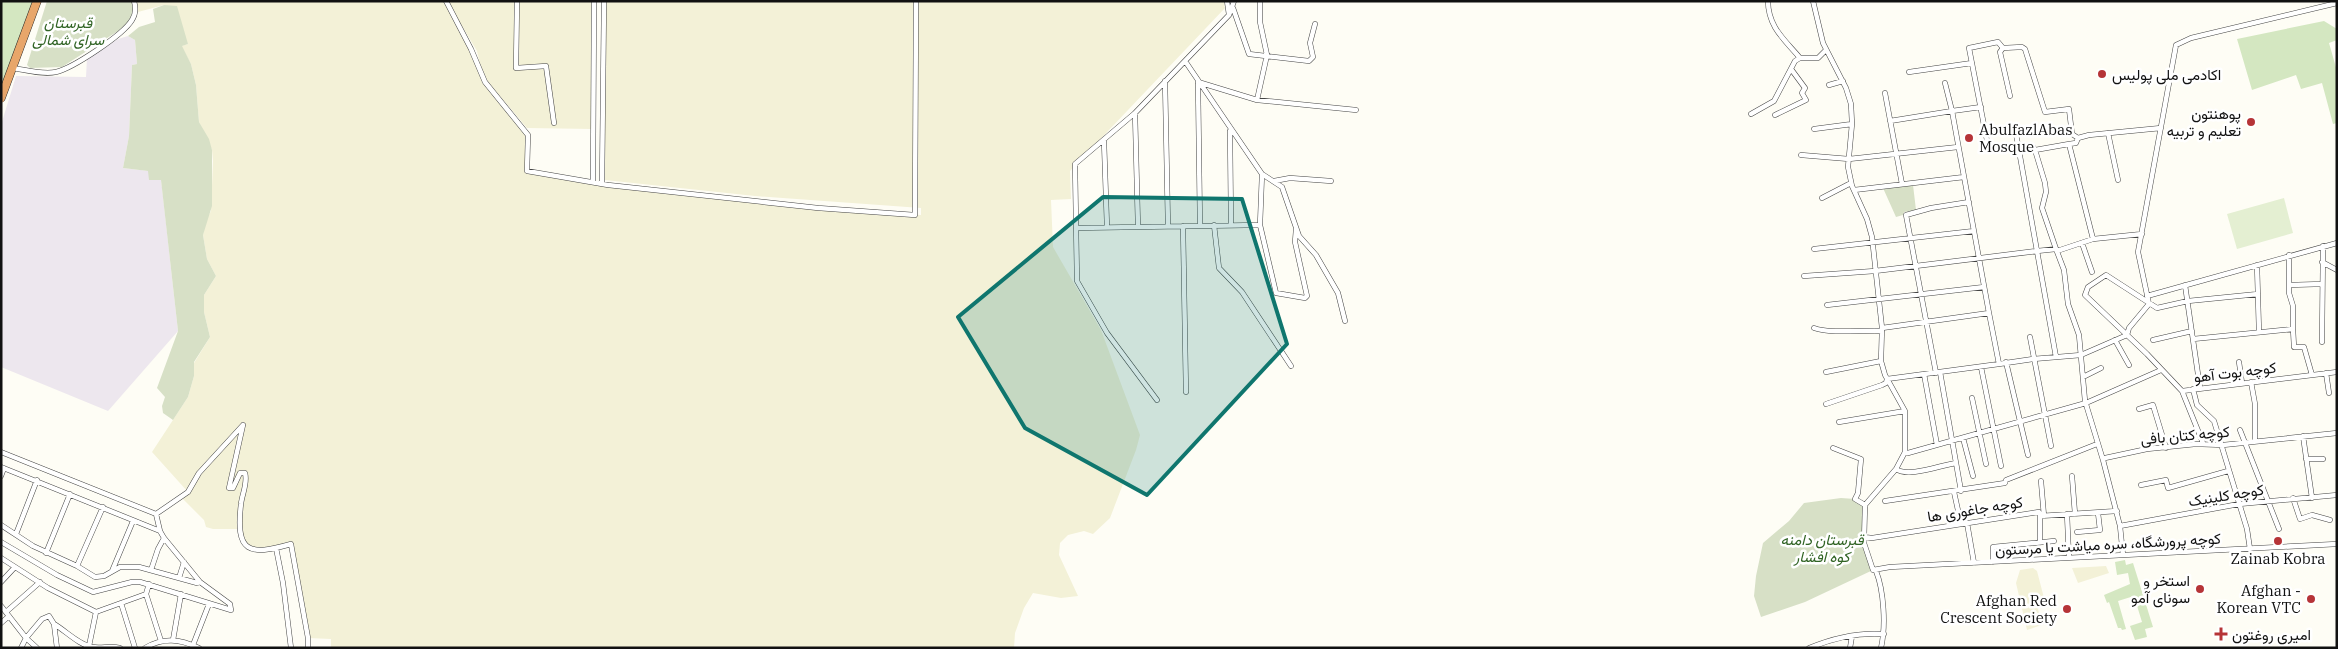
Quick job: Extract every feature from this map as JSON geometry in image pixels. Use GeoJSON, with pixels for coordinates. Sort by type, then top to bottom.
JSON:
{"type":"FeatureCollection","features":[{"type":"Feature","properties":{"kind":"highway"},"geometry":{"type":"LineString","coordinates":[[1,98],[14,68],[36,1]]}},
{"type":"Feature","properties":{"kind":"street"},"geometry":{"type":"LineString","coordinates":[[14,68],[50,73],[62,70],[111,40],[122,31],[135,14],[134,1]]}},
{"type":"Feature","properties":{"kind":"street"},"geometry":{"type":"LineString","coordinates":[[446,1],[471,49],[485,82],[528,135],[526,171],[602,184],[818,208],[915,215],[916,1]]}},
{"type":"Feature","properties":{"kind":"street"},"geometry":{"type":"LineString","coordinates":[[517,1],[516,68],[546,66],[554,123]]}},
{"type":"Feature","properties":{"kind":"street"},"geometry":{"type":"LineString","coordinates":[[593,182],[594,1]]}},
{"type":"Feature","properties":{"kind":"street"},"geometry":{"type":"LineString","coordinates":[[602,184],[604,1]]}},
{"type":"Feature","properties":{"kind":"street"},"geometry":{"type":"LineString","coordinates":[[1227,1],[1229,14]]}},
{"type":"Feature","properties":{"kind":"street"},"geometry":{"type":"LineString","coordinates":[[1156,400],[1102,325],[1078,284],[1075,164],[1135,113],[1229,14],[1234,1]]}},
{"type":"Feature","properties":{"kind":"street"},"geometry":{"type":"LineString","coordinates":[[1256,100],[1267,55],[1260,22],[1260,1]]}},
{"type":"Feature","properties":{"kind":"street"},"geometry":{"type":"LineString","coordinates":[[1768,1],[1770,17],[1779,36],[1785,39],[1800,58]]}},
{"type":"Feature","properties":{"kind":"street"},"geometry":{"type":"LineString","coordinates":[[1813,1],[1826,50],[1843,82],[1851,104],[1852,124],[1849,159],[1851,183],[1870,226],[1882,329],[1881,361],[1887,379],[1905,411],[1905,452],[1896,469],[1865,505],[1864,537],[1866,552],[1873,570],[1879,571],[1882,585],[1884,634],[1881,648]]}},
{"type":"Feature","properties":{"kind":"street"},"geometry":{"type":"LineString","coordinates":[[2149,304],[2138,252],[2176,45],[2179,42],[2337,2]]}},
{"type":"Feature","properties":{"kind":"street"},"geometry":{"type":"LineString","coordinates":[[1233,7],[1247,52],[1309,61],[1313,57],[1310,43],[1314,24]]}},
{"type":"Feature","properties":{"kind":"street"},"geometry":{"type":"LineString","coordinates":[[2003,48],[1998,42],[1969,48],[1989,151],[2018,145],[2033,147],[2035,150],[2045,183],[2046,192],[2042,208],[2064,270],[2068,304],[2079,335],[2086,403],[2117,511],[2123,555]]}},
{"type":"Feature","properties":{"kind":"street"},"geometry":{"type":"LineString","coordinates":[[2003,48],[2022,46],[2025,49],[2045,112],[2069,110],[2072,134],[2078,138],[2161,128]]}},
{"type":"Feature","properties":{"kind":"street"},"geometry":{"type":"LineString","coordinates":[[2003,48],[2000,52],[2010,96]]}},
{"type":"Feature","properties":{"kind":"street"},"geometry":{"type":"LineString","coordinates":[[1751,114],[1774,101],[1795,61],[1800,58],[1818,58],[1826,50]]}},
{"type":"Feature","properties":{"kind":"street"},"geometry":{"type":"LineString","coordinates":[[1185,61],[1262,174],[1282,187],[1299,236],[1316,255],[1338,293],[1345,322]]}},
{"type":"Feature","properties":{"kind":"street"},"geometry":{"type":"LineString","coordinates":[[1910,72],[1972,63]]}},
{"type":"Feature","properties":{"kind":"street"},"geometry":{"type":"LineString","coordinates":[[1775,115],[1806,100],[1802,93],[1805,88],[1791,69]]}},
{"type":"Feature","properties":{"kind":"street"},"geometry":{"type":"LineString","coordinates":[[1165,81],[1168,226]]}},
{"type":"Feature","properties":{"kind":"street"},"geometry":{"type":"LineString","coordinates":[[1198,82],[1256,100],[1356,110]]}},
{"type":"Feature","properties":{"kind":"street"},"geometry":{"type":"LineString","coordinates":[[1198,82],[1200,226]]}},
{"type":"Feature","properties":{"kind":"street"},"geometry":{"type":"LineString","coordinates":[[1829,85],[1843,82]]}},
{"type":"Feature","properties":{"kind":"street"},"geometry":{"type":"LineString","coordinates":[[1945,83],[1952,111],[1998,364]]}},
{"type":"Feature","properties":{"kind":"street"},"geometry":{"type":"LineString","coordinates":[[1884,93],[1902,184]]}},
{"type":"Feature","properties":{"kind":"street"},"geometry":{"type":"LineString","coordinates":[[1890,121],[1981,107]]}},
{"type":"Feature","properties":{"kind":"street"},"geometry":{"type":"LineString","coordinates":[[1135,113],[1138,227]]}},
{"type":"Feature","properties":{"kind":"street"},"geometry":{"type":"LineString","coordinates":[[1814,129],[1852,124]]}},
{"type":"Feature","properties":{"kind":"street"},"geometry":{"type":"LineString","coordinates":[[2015,128],[2056,357]]}},
{"type":"Feature","properties":{"kind":"street"},"geometry":{"type":"LineString","coordinates":[[1230,129],[1231,225]]}},
{"type":"Feature","properties":{"kind":"street"},"geometry":{"type":"LineString","coordinates":[[2108,133],[2118,180]]}},
{"type":"Feature","properties":{"kind":"street"},"geometry":{"type":"LineString","coordinates":[[2035,150],[2076,143],[2078,138]]}},
{"type":"Feature","properties":{"kind":"street"},"geometry":{"type":"LineString","coordinates":[[1104,141],[1107,227]]}},
{"type":"Feature","properties":{"kind":"street"},"geometry":{"type":"LineString","coordinates":[[2069,144],[2093,239]]}},
{"type":"Feature","properties":{"kind":"street"},"geometry":{"type":"LineString","coordinates":[[1801,155],[1849,159],[1958,147]]}},
{"type":"Feature","properties":{"kind":"street"},"geometry":{"type":"LineString","coordinates":[[1262,174],[1260,225],[1276,293],[1305,298],[1307,296],[1295,242],[1296,228]]}},
{"type":"Feature","properties":{"kind":"street"},"geometry":{"type":"LineString","coordinates":[[1854,190],[1964,177]]}},
{"type":"Feature","properties":{"kind":"street"},"geometry":{"type":"LineString","coordinates":[[1274,181],[1290,178],[1331,181]]}},
{"type":"Feature","properties":{"kind":"street"},"geometry":{"type":"LineString","coordinates":[[1822,198],[1851,183]]}},
{"type":"Feature","properties":{"kind":"street"},"geometry":{"type":"LineString","coordinates":[[1962,491],[1909,239],[1906,215],[1931,208],[1969,202]]}},
{"type":"Feature","properties":{"kind":"street"},"geometry":{"type":"LineString","coordinates":[[1214,225],[1219,268],[1242,292],[1291,366]]}},
{"type":"Feature","properties":{"kind":"street"},"geometry":{"type":"LineString","coordinates":[[1076,228],[1260,225]]}},
{"type":"Feature","properties":{"kind":"street"},"geometry":{"type":"LineString","coordinates":[[1183,226],[1186,392]]}},
{"type":"Feature","properties":{"kind":"street"},"geometry":{"type":"LineString","coordinates":[[1814,249],[1974,231]]}},
{"type":"Feature","properties":{"kind":"street"},"geometry":{"type":"LineString","coordinates":[[1804,276],[1875,271],[2057,250],[2093,239],[2142,234]]}},
{"type":"Feature","properties":{"kind":"street"},"geometry":{"type":"LineString","coordinates":[[2082,243],[2092,272]]}},
{"type":"Feature","properties":{"kind":"street"},"geometry":{"type":"LineString","coordinates":[[2147,296],[2337,243]]}},
{"type":"Feature","properties":{"kind":"street"},"geometry":{"type":"LineString","coordinates":[[2322,342],[2323,246]]}},
{"type":"Feature","properties":{"kind":"street"},"geometry":{"type":"LineString","coordinates":[[2289,255],[2289,293],[2293,306],[2294,347],[2304,347],[2312,375]]}},
{"type":"Feature","properties":{"kind":"street"},"geometry":{"type":"LineString","coordinates":[[2322,262],[2337,270]]}},
{"type":"Feature","properties":{"kind":"street"},"geometry":{"type":"LineString","coordinates":[[2257,265],[2259,332]]}},
{"type":"Feature","properties":{"kind":"street","name":"کوچه بوت آهو"},"geometry":{"type":"LineString","coordinates":[[2149,304],[2106,275],[2088,287],[2085,295],[2182,390],[2337,372]]}},
{"type":"Feature","properties":{"kind":"street"},"geometry":{"type":"LineString","coordinates":[[2290,285],[2322,284]]}},
{"type":"Feature","properties":{"kind":"street"},"geometry":{"type":"LineString","coordinates":[[2185,285],[2200,388]]}},
{"type":"Feature","properties":{"kind":"street"},"geometry":{"type":"LineString","coordinates":[[1827,305],[1984,287]]}},
{"type":"Feature","properties":{"kind":"street"},"geometry":{"type":"LineString","coordinates":[[2149,304],[2160,308],[2188,301],[2258,294]]}},
{"type":"Feature","properties":{"kind":"street"},"geometry":{"type":"LineString","coordinates":[[1887,379],[2006,362],[2081,355],[2127,335],[2129,328],[2149,304]]}},
{"type":"Feature","properties":{"kind":"street"},"geometry":{"type":"LineString","coordinates":[[1814,328],[1825,332],[1882,329],[1989,313]]}},
{"type":"Feature","properties":{"kind":"street"},"geometry":{"type":"LineString","coordinates":[[2193,339],[2293,329]]}},
{"type":"Feature","properties":{"kind":"street"},"geometry":{"type":"LineString","coordinates":[[2153,340],[2192,331]]}},
{"type":"Feature","properties":{"kind":"street"},"geometry":{"type":"LineString","coordinates":[[2030,337],[2051,446]]}},
{"type":"Feature","properties":{"kind":"street"},"geometry":{"type":"LineString","coordinates":[[2115,340],[2128,365]]}},
{"type":"Feature","properties":{"kind":"street"},"geometry":{"type":"LineString","coordinates":[[1826,372],[1881,361]]}},
{"type":"Feature","properties":{"kind":"street"},"geometry":{"type":"LineString","coordinates":[[2006,362],[2028,456]]}},
{"type":"Feature","properties":{"kind":"street"},"geometry":{"type":"LineString","coordinates":[[2239,362],[2242,383]]}},
{"type":"Feature","properties":{"kind":"street"},"geometry":{"type":"LineString","coordinates":[[1981,367],[2001,466]]}},
{"type":"Feature","properties":{"kind":"street"},"geometry":{"type":"LineString","coordinates":[[2083,377],[2101,368]]}},
{"type":"Feature","properties":{"kind":"street"},"geometry":{"type":"LineString","coordinates":[[1905,452],[1908,453],[2020,423],[2086,403],[2161,370]]}},
{"type":"Feature","properties":{"kind":"street"},"geometry":{"type":"LineString","coordinates":[[2326,373],[2329,393]]}},
{"type":"Feature","properties":{"kind":"street"},"geometry":{"type":"LineString","coordinates":[[1924,374],[1937,445]]}},
{"type":"Feature","properties":{"kind":"street"},"geometry":{"type":"LineString","coordinates":[[1826,404],[1882,385],[1886,383],[1887,379]]}},
{"type":"Feature","properties":{"kind":"street"},"geometry":{"type":"LineString","coordinates":[[2251,382],[2255,404],[2255,441]]}},
{"type":"Feature","properties":{"kind":"street"},"geometry":{"type":"LineString","coordinates":[[2193,389],[2197,405],[2214,421],[2247,529],[2250,549]]}},
{"type":"Feature","properties":{"kind":"street"},"geometry":{"type":"LineString","coordinates":[[2182,390],[2204,443]]}},
{"type":"Feature","properties":{"kind":"street"},"geometry":{"type":"LineString","coordinates":[[1972,398],[1986,464]]}},
{"type":"Feature","properties":{"kind":"street"},"geometry":{"type":"LineString","coordinates":[[2139,409],[2153,405],[2166,448]]}},
{"type":"Feature","properties":{"kind":"street"},"geometry":{"type":"LineString","coordinates":[[1839,422],[1905,411]]}},
{"type":"Feature","properties":{"kind":"street"},"geometry":{"type":"LineString","coordinates":[[156,514],[188,492],[199,473],[243,425],[228,488],[233,488],[240,473],[245,473],[246,478],[240,504],[240,533],[247,547],[256,551],[291,544],[308,638],[308,648]]}},
{"type":"Feature","properties":{"kind":"street"},"geometry":{"type":"LineString","coordinates":[[2240,430],[2247,442],[2267,501],[2279,529]]}},
{"type":"Feature","properties":{"kind":"street","name":"کوچه کتان بافی"},"geometry":{"type":"LineString","coordinates":[[2102,460],[2146,449],[2337,433]]}},
{"type":"Feature","properties":{"kind":"street"},"geometry":{"type":"LineString","coordinates":[[2303,436],[2312,498]]}},
{"type":"Feature","properties":{"kind":"street"},"geometry":{"type":"LineString","coordinates":[[1963,438],[1973,476]]}},
{"type":"Feature","properties":{"kind":"street"},"geometry":{"type":"LineString","coordinates":[[1885,500],[1962,491],[2005,483],[2006,480],[2097,444]]}},
{"type":"Feature","properties":{"kind":"street"},"geometry":{"type":"LineString","coordinates":[[1833,448],[1861,459],[1858,494],[1855,499],[1865,505]]}},
{"type":"Feature","properties":{"kind":"street"},"geometry":{"type":"LineString","coordinates":[[1,452],[156,514]]}},
{"type":"Feature","properties":{"kind":"street"},"geometry":{"type":"LineString","coordinates":[[2306,459],[2323,459]]}},
{"type":"Feature","properties":{"kind":"street"},"geometry":{"type":"LineString","coordinates":[[1896,469],[1900,472],[1909,472],[1956,463]]}},
{"type":"Feature","properties":{"kind":"street"},"geometry":{"type":"LineString","coordinates":[[1,476],[3,467],[160,530]]}},
{"type":"Feature","properties":{"kind":"street"},"geometry":{"type":"LineString","coordinates":[[2141,485],[2166,480],[2168,488],[2228,471]]}},
{"type":"Feature","properties":{"kind":"street"},"geometry":{"type":"LineString","coordinates":[[2072,476],[2075,514]]}},
{"type":"Feature","properties":{"kind":"street"},"geometry":{"type":"LineString","coordinates":[[16,534],[37,480]]}},
{"type":"Feature","properties":{"kind":"street"},"geometry":{"type":"LineString","coordinates":[[2040,542],[2042,516],[2041,481]]}},
{"type":"Feature","properties":{"kind":"street"},"geometry":{"type":"LineString","coordinates":[[1954,492],[1961,524]]}},
{"type":"Feature","properties":{"kind":"street"},"geometry":{"type":"LineString","coordinates":[[46,552],[70,494]]}},
{"type":"Feature","properties":{"kind":"street","name":"کوچه کلینیک"},"geometry":{"type":"LineString","coordinates":[[2120,526],[2239,504],[2337,495]]}},
{"type":"Feature","properties":{"kind":"street"},"geometry":{"type":"LineString","coordinates":[[2293,498],[2300,519],[2312,515],[2330,520]]}},
{"type":"Feature","properties":{"kind":"street"},"geometry":{"type":"LineString","coordinates":[[77,566],[103,507]]}},
{"type":"Feature","properties":{"kind":"street","name":"کوچه جاغوری ها"},"geometry":{"type":"LineString","coordinates":[[1864,537],[1872,538],[2040,512],[2042,516],[2117,511]]}},
{"type":"Feature","properties":{"kind":"street"},"geometry":{"type":"LineString","coordinates":[[2077,532],[2100,530],[2098,513]]}},
{"type":"Feature","properties":{"kind":"street"},"geometry":{"type":"LineString","coordinates":[[1,542],[93,592],[132,582],[149,584],[231,610],[230,604],[200,582],[164,538],[156,514]]}},
{"type":"Feature","properties":{"kind":"street"},"geometry":{"type":"LineString","coordinates":[[2067,514],[2069,558]]}},
{"type":"Feature","properties":{"kind":"street"},"geometry":{"type":"LineString","coordinates":[[112,571],[133,520]]}},
{"type":"Feature","properties":{"kind":"street"},"geometry":{"type":"LineString","coordinates":[[1967,523],[1974,563]]}},
{"type":"Feature","properties":{"kind":"street"},"geometry":{"type":"LineString","coordinates":[[1,524],[46,552],[77,566],[95,577],[129,566],[151,570],[197,584],[200,582]]}},
{"type":"Feature","properties":{"kind":"street"},"geometry":{"type":"LineString","coordinates":[[151,570],[158,548],[164,538]]}},
{"type":"Feature","properties":{"kind":"street"},"geometry":{"type":"LineString","coordinates":[[1993,562],[1993,547],[2054,541]]}},
{"type":"Feature","properties":{"kind":"street","name":"کوچه پرورشگاه، سره میاشت یا مرستون"},"geometry":{"type":"LineString","coordinates":[[1879,571],[1890,567],[2337,544]]}},
{"type":"Feature","properties":{"kind":"street"},"geometry":{"type":"LineString","coordinates":[[276,548],[284,583],[291,648]]}},
{"type":"Feature","properties":{"kind":"street"},"geometry":{"type":"LineString","coordinates":[[1,558],[40,582],[96,612],[146,594]]}},
{"type":"Feature","properties":{"kind":"street"},"geometry":{"type":"LineString","coordinates":[[179,578],[184,562]]}},
{"type":"Feature","properties":{"kind":"street"},"geometry":{"type":"LineString","coordinates":[[1,582],[15,567]]}},
{"type":"Feature","properties":{"kind":"street"},"geometry":{"type":"LineString","coordinates":[[1,623],[40,582]]}},
{"type":"Feature","properties":{"kind":"street"},"geometry":{"type":"LineString","coordinates":[[149,584],[146,594],[161,641]]}},
{"type":"Feature","properties":{"kind":"street"},"geometry":{"type":"LineString","coordinates":[[173,640],[181,594]]}},
{"type":"Feature","properties":{"kind":"street"},"geometry":{"type":"LineString","coordinates":[[121,603],[135,648]]}},
{"type":"Feature","properties":{"kind":"street"},"geometry":{"type":"LineString","coordinates":[[193,645],[209,604]]}},
{"type":"Feature","properties":{"kind":"street"},"geometry":{"type":"LineString","coordinates":[[1,606],[26,638],[37,648]]}},
{"type":"Feature","properties":{"kind":"street"},"geometry":{"type":"LineString","coordinates":[[92,647],[96,612]]}},
{"type":"Feature","properties":{"kind":"street"},"geometry":{"type":"LineString","coordinates":[[21,648],[26,638],[46,616],[49,616],[54,624],[59,647]]}},
{"type":"Feature","properties":{"kind":"street"},"geometry":{"type":"LineString","coordinates":[[54,624],[92,647],[112,645],[120,648]]}},
{"type":"Feature","properties":{"kind":"street"},"geometry":{"type":"LineString","coordinates":[[1808,648],[1867,632],[1884,634]]}},
{"type":"Feature","properties":{"kind":"street"},"geometry":{"type":"LineString","coordinates":[[1850,648],[1852,636]]}},
{"type":"Feature","properties":{"kind":"street"},"geometry":{"type":"LineString","coordinates":[[145,648],[161,641],[173,640],[199,648]]}},
{"type":"Feature","properties":{"kind":"highlighted area"},"geometry":{"type":"Polygon","coordinates":[[[1103,197],[1242,199],[1287,344],[1147,495],[1025,428],[958,317],[1103,197]]]}},
{"type":"Feature","properties":{"kind":"shaded area"},"geometry":{"type":"Polygon","coordinates":[[[135,1],[446,1],[482,73],[477,51],[447,1],[593,1],[592,129],[527,128],[482,75],[528,135],[527,171],[533,174],[818,208],[921,215],[921,208],[755,196],[605,180],[605,1],[1224,1],[1225,8],[1070,171],[1071,199],[1051,200],[1053,247],[1101,330],[1140,435],[1110,518],[1093,534],[1084,531],[1068,535],[1060,543],[1059,555],[1078,596],[1061,598],[1033,593],[1024,608],[1015,633],[1014,648],[331,648],[331,639],[308,638],[291,545],[266,551],[247,547],[240,529],[213,529],[206,527],[204,520],[182,498],[188,492],[152,452],[188,397],[194,376],[194,363],[210,337],[204,312],[204,295],[216,276],[207,259],[203,235],[205,222],[211,211],[213,161],[212,150],[199,122],[196,85],[191,64],[181,46],[188,44],[164,5],[138,12],[135,1]]]}},
{"type":"Feature","properties":{"kind":"shaded area"},"geometry":{"type":"Polygon","coordinates":[[[128,36],[135,40],[137,64],[132,65],[129,136],[123,168],[149,171],[161,179],[178,331],[108,411],[1,367],[1,125],[16,76],[86,77],[87,58],[118,39],[128,36]]]}},
{"type":"Feature","properties":{"kind":"shaded area"},"geometry":{"type":"Polygon","coordinates":[[[2106,566],[2109,573],[2078,583],[2072,568],[2106,566]]]}},
{"type":"Feature","properties":{"kind":"shaded area"},"geometry":{"type":"Polygon","coordinates":[[[2033,568],[2037,571],[2044,598],[2038,609],[2042,625],[2027,630],[2016,583],[2020,570],[2033,568]]]}},
{"type":"Feature","properties":{"kind":"green space"},"geometry":{"type":"Polygon","coordinates":[[[1,1],[33,1],[1,88],[1,1]]]}},
{"type":"Feature","properties":{"kind":"green space","name":"قبرستان سرای شمالی"},"geometry":{"type":"Polygon","coordinates":[[[47,1],[135,1],[138,12],[132,22],[62,67],[30,68],[27,65],[47,1]]]}},
{"type":"Feature","properties":{"kind":"green space"},"geometry":{"type":"Polygon","coordinates":[[[164,5],[177,6],[188,44],[182,46],[191,64],[196,85],[199,122],[209,139],[212,150],[212,206],[203,235],[207,259],[216,276],[204,295],[204,312],[210,337],[194,362],[194,376],[188,397],[173,420],[163,413],[162,406],[165,397],[157,388],[178,331],[161,180],[149,180],[148,171],[123,168],[129,136],[132,65],[137,64],[135,40],[128,36],[139,27],[155,22],[153,9],[164,5]]]}},
{"type":"Feature","properties":{"kind":"green space"},"geometry":{"type":"Polygon","coordinates":[[[2324,21],[2337,29],[2337,40],[2329,43],[2337,71],[2337,123],[2333,124],[2322,83],[2301,89],[2296,75],[2252,90],[2237,39],[2324,21]]]}},
{"type":"Feature","properties":{"kind":"green space"},"geometry":{"type":"Polygon","coordinates":[[[1913,185],[1916,210],[1904,212],[1903,215],[1896,217],[1883,188],[1913,185]]]}},
{"type":"Feature","properties":{"kind":"green space"},"geometry":{"type":"Polygon","coordinates":[[[2284,198],[2293,233],[2237,249],[2227,214],[2284,198]]]}},
{"type":"Feature","properties":{"kind":"green space","name":"قبرستان دامنه کوه افشار"},"geometry":{"type":"Polygon","coordinates":[[[1841,498],[1855,499],[1865,505],[1864,543],[1873,570],[1805,602],[1761,617],[1754,596],[1763,543],[1789,521],[1804,503],[1841,498]]]}},
{"type":"Feature","properties":{"kind":"green space"},"geometry":{"type":"Polygon","coordinates":[[[2125,560],[2126,565],[2133,563],[2153,627],[2145,629],[2147,637],[2135,640],[2130,626],[2142,622],[2134,596],[2118,601],[2126,629],[2122,630],[2118,628],[2109,602],[2107,603],[2104,595],[2130,584],[2128,573],[2117,575],[2115,562],[2125,560]]]}},
{"type":"Feature","properties":{"kind":"place","name":"اکادمی ملی پولیس"},"geometry":{"type":"Point","coordinates":[2102,74]}},
{"type":"Feature","properties":{"kind":"place","name":"پوهنتون تعلیم و تربیه"},"geometry":{"type":"Point","coordinates":[2251,122]}},
{"type":"Feature","properties":{"kind":"place","name":"AbulfazlAbas Mosque"},"geometry":{"type":"Point","coordinates":[1969,138]}},
{"type":"Feature","properties":{"kind":"place","name":"Zainab Kobra"},"geometry":{"type":"Point","coordinates":[2278,541]}},
{"type":"Feature","properties":{"kind":"place","name":"استخر و سونای آمو"},"geometry":{"type":"Point","coordinates":[2200,589]}},
{"type":"Feature","properties":{"kind":"place","name":"Afghan - Korean VTC"},"geometry":{"type":"Point","coordinates":[2311,599]}},
{"type":"Feature","properties":{"kind":"place","name":"Afghan Red Crescent Society"},"geometry":{"type":"Point","coordinates":[2067,609]}},
{"type":"Feature","properties":{"kind":"place","name":"امیری روغتون"},"geometry":{"type":"Point","coordinates":[2221,634]}}]}
